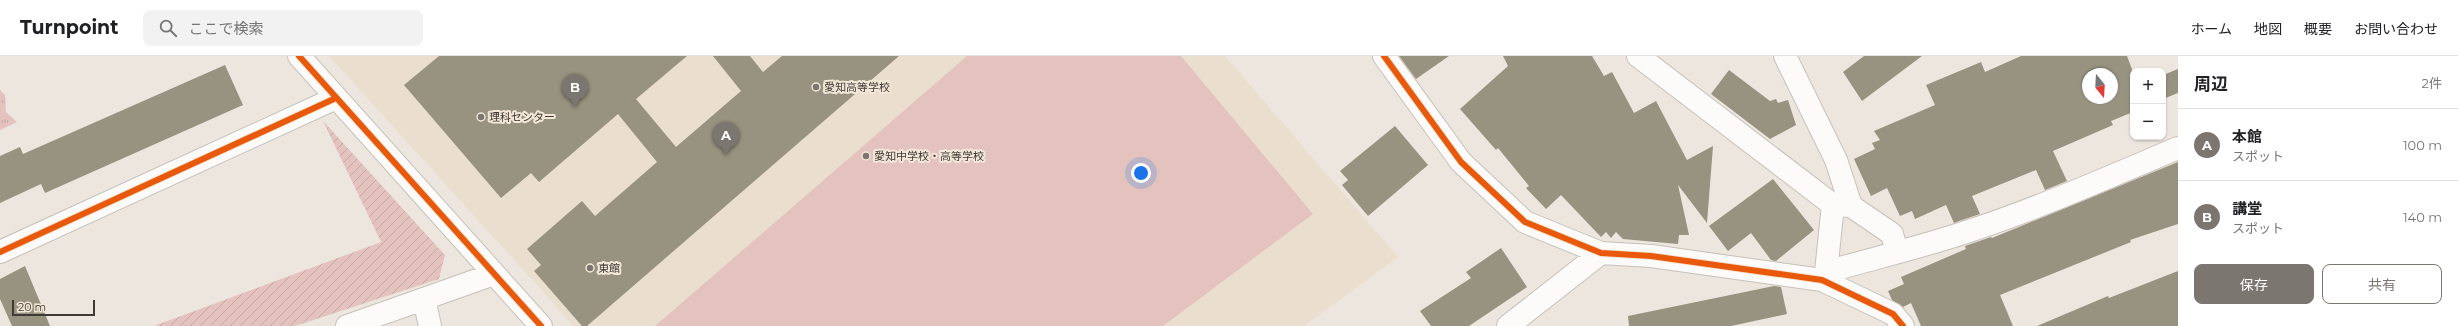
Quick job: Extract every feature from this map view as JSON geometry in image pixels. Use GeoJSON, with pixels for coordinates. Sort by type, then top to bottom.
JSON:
{"type":"FeatureCollection","features":[{"type":"Feature","properties":{"kind":"street"},"geometry":{"type":"LineString","coordinates":[[298,56],[541,326]]}},
{"type":"Feature","properties":{"kind":"street"},"geometry":{"type":"LineString","coordinates":[[1384,56],[1461,162],[1525,222],[1601,253],[1651,256],[1824,276],[1893,314],[1902,326]]}},
{"type":"Feature","properties":{"kind":"street"},"geometry":{"type":"LineString","coordinates":[[1638,56],[1842,206],[1892,234],[1897,252]]}},
{"type":"Feature","properties":{"kind":"street"},"geometry":{"type":"LineString","coordinates":[[1785,56],[1836,160],[1842,206],[1824,276]]}},
{"type":"Feature","properties":{"kind":"street"},"geometry":{"type":"LineString","coordinates":[[0,252],[336,98]]}},
{"type":"Feature","properties":{"kind":"street"},"geometry":{"type":"LineString","coordinates":[[1824,276],[1897,252],[1963,233],[2037,206],[2178,148]]}},
{"type":"Feature","properties":{"kind":"street"},"geometry":{"type":"LineString","coordinates":[[1508,326],[1601,253]]}},
{"type":"Feature","properties":{"kind":"street"},"geometry":{"type":"LineString","coordinates":[[347,326],[494,274]]}},
{"type":"Feature","properties":{"kind":"street"},"geometry":{"type":"LineString","coordinates":[[424,299],[430,326]]}},
{"type":"Feature","properties":{"kind":"shaded area","name":"愛知中学校・高等学校"},"geometry":{"type":"Polygon","coordinates":[[[329,56],[1225,56],[1398,257],[1304,326],[574,326],[329,56]]]}},
{"type":"Feature","properties":{"kind":"green space"},"geometry":{"type":"Polygon","coordinates":[[[967,56],[1181,56],[1313,214],[1163,326],[655,326],[967,56]]]}},
{"type":"Feature","properties":{"kind":"green space"},"geometry":{"type":"Polygon","coordinates":[[[0,90],[5,95],[6,112],[17,122],[0,130],[0,90]]]}},
{"type":"Feature","properties":{"kind":"green space"},"geometry":{"type":"Polygon","coordinates":[[[323,121],[445,255],[439,279],[295,326],[154,326],[381,242],[323,121]]]}},
{"type":"Feature","properties":{"kind":"building"},"geometry":{"type":"Polygon","coordinates":[[[439,56],[687,56],[636,99],[676,147],[741,91],[713,56],[750,56],[763,72],[782,56],[899,56],[587,326],[582,326],[534,271],[541,265],[527,249],[582,201],[595,216],[657,162],[618,114],[539,182],[531,173],[501,198],[404,85],[439,56]]]}},
{"type":"Feature","properties":{"kind":"building"},"geometry":{"type":"Polygon","coordinates":[[[1399,56],[1449,56],[1416,79],[1399,56]]]}},
{"type":"Feature","properties":{"kind":"building"},"geometry":{"type":"Polygon","coordinates":[[[1503,56],[1592,56],[1604,76],[1612,72],[1634,113],[1656,101],[1687,160],[1713,146],[1707,223],[1678,185],[1689,235],[1679,235],[1678,244],[1623,239],[1616,232],[1611,238],[1606,232],[1601,237],[1561,195],[1546,209],[1526,188],[1529,186],[1498,148],[1496,150],[1460,109],[1508,66],[1503,56]]]}},
{"type":"Feature","properties":{"kind":"building"},"geometry":{"type":"Polygon","coordinates":[[[1864,56],[1922,56],[1862,101],[1843,72],[1864,56]]]}},
{"type":"Feature","properties":{"kind":"building"},"geometry":{"type":"Polygon","coordinates":[[[2021,56],[2127,56],[2132,68],[2130,68],[2130,113],[2111,121],[2113,125],[2053,151],[2067,181],[2045,190],[2036,170],[1972,196],[1980,214],[1954,223],[1946,205],[1915,219],[1912,211],[1900,216],[1887,188],[1871,196],[1854,159],[1875,149],[1872,143],[1880,140],[1874,131],[1935,105],[1926,85],[1981,62],[1985,72],[2021,56]]]}},
{"type":"Feature","properties":{"kind":"building"},"geometry":{"type":"Polygon","coordinates":[[[225,65],[243,105],[45,193],[41,184],[0,203],[0,156],[20,147],[23,154],[225,65]]]}},
{"type":"Feature","properties":{"kind":"building"},"geometry":{"type":"Polygon","coordinates":[[[2178,69],[2178,93],[2166,98],[2166,74],[2178,69]]]}},
{"type":"Feature","properties":{"kind":"building"},"geometry":{"type":"Polygon","coordinates":[[[1729,70],[1770,101],[1776,99],[1778,103],[1788,100],[1796,125],[1770,139],[1711,94],[1729,70]]]}},
{"type":"Feature","properties":{"kind":"building"},"geometry":{"type":"Polygon","coordinates":[[[1395,126],[1428,165],[1368,216],[1342,185],[1348,180],[1340,171],[1395,126]]]}},
{"type":"Feature","properties":{"kind":"building"},"geometry":{"type":"Polygon","coordinates":[[[2178,162],[2178,224],[2130,240],[2131,242],[2000,295],[2013,326],[1921,326],[1911,303],[1903,307],[1892,300],[1888,291],[1904,284],[1901,277],[1966,249],[1965,246],[1991,237],[1992,238],[2178,162]]]}},
{"type":"Feature","properties":{"kind":"building"},"geometry":{"type":"Polygon","coordinates":[[[1773,179],[1814,230],[1776,261],[1771,260],[1751,233],[1728,251],[1709,226],[1773,179]]]}},
{"type":"Feature","properties":{"kind":"building"},"geometry":{"type":"Polygon","coordinates":[[[1501,248],[1527,287],[1469,326],[1431,326],[1420,311],[1471,278],[1466,272],[1501,248]]]}},
{"type":"Feature","properties":{"kind":"building"},"geometry":{"type":"Polygon","coordinates":[[[25,266],[50,326],[12,326],[0,299],[0,279],[25,266]]]}},
{"type":"Feature","properties":{"kind":"building"},"geometry":{"type":"Polygon","coordinates":[[[2178,271],[2178,326],[2037,326],[2108,296],[2109,298],[2178,271]]]}},
{"type":"Feature","properties":{"kind":"building"},"geometry":{"type":"Polygon","coordinates":[[[1774,286],[1781,287],[1787,314],[1731,326],[1629,326],[1628,316],[1774,286]]]}},
{"type":"Feature","properties":{"kind":"cycle path"},"geometry":{"type":"LineString","coordinates":[[299,56],[541,326]]}},
{"type":"Feature","properties":{"kind":"cycle path"},"geometry":{"type":"LineString","coordinates":[[1384,56],[1461,162],[1525,222],[1601,253],[1651,256],[1822,280],[1893,314],[1903,326]]}},
{"type":"Feature","properties":{"kind":"cycle path"},"geometry":{"type":"LineString","coordinates":[[0,252],[336,98]]}},
{"type":"Feature","properties":{"kind":"place","name":"愛知高等学校"},"geometry":{"type":"Point","coordinates":[816,87]}},
{"type":"Feature","properties":{"kind":"place","name":"講堂"},"geometry":{"type":"Point","coordinates":[575,107]}},
{"type":"Feature","properties":{"kind":"place","name":"理科センター"},"geometry":{"type":"Point","coordinates":[481,117]}},
{"type":"Feature","properties":{"kind":"place","name":"本館"},"geometry":{"type":"Point","coordinates":[726,155]}},
{"type":"Feature","properties":{"kind":"place","name":"愛知中学校・高等学校"},"geometry":{"type":"Point","coordinates":[866,156]}},
{"type":"Feature","properties":{"kind":"place","name":"東館"},"geometry":{"type":"Point","coordinates":[590,268]}}]}
